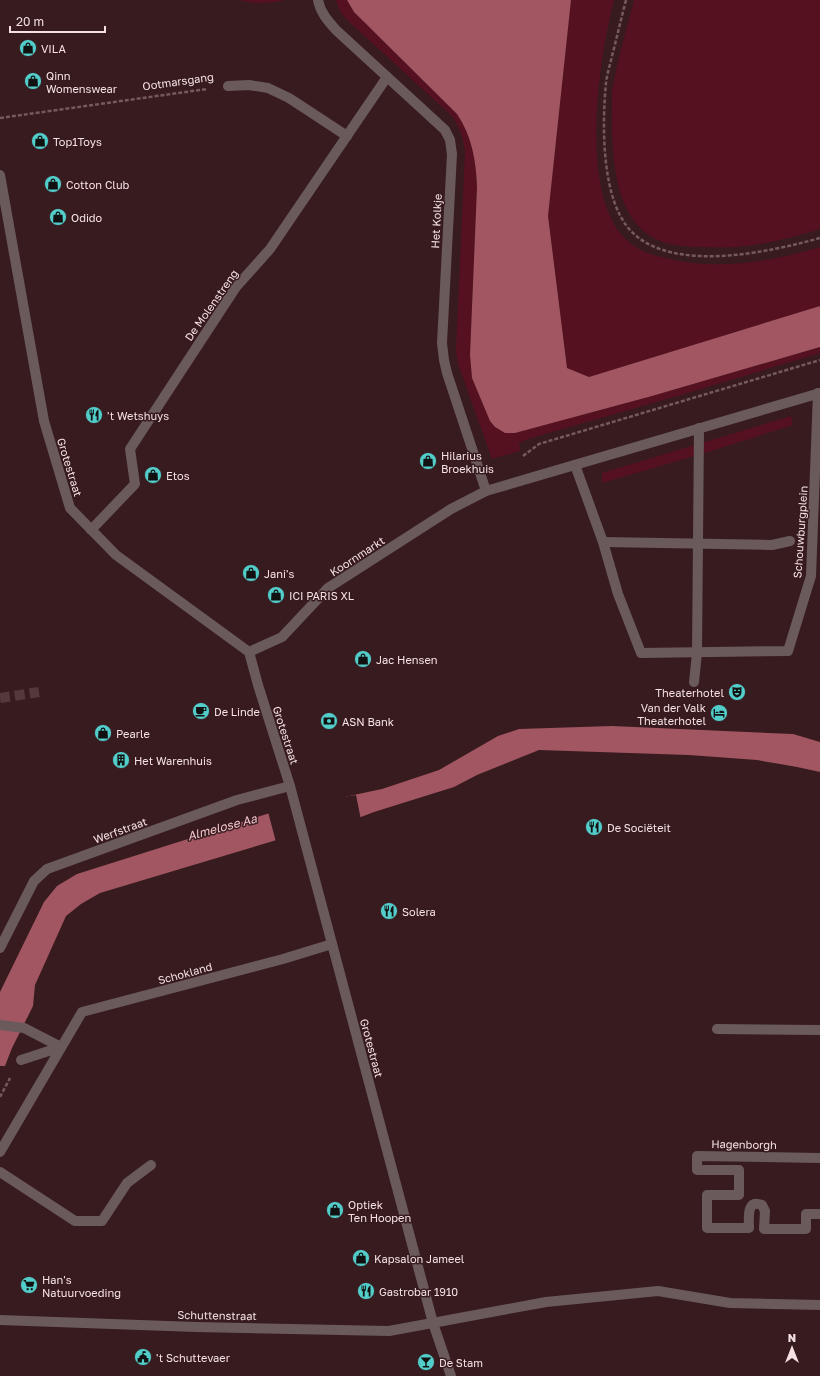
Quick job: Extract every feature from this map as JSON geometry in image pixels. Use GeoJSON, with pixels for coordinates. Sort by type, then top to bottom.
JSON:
{"type":"FeatureCollection","features":[{"type":"Feature","properties":{"kind":"street","name":"Het Kolkje"},"geometry":{"type":"LineString","coordinates":[[318,0],[324,16],[336,30],[445,130],[450,140],[452,154],[442,343],[443,354],[447,373],[486,491]]}},
{"type":"Feature","properties":{"kind":"street","name":"De Molenstreng"},"geometry":{"type":"LineString","coordinates":[[91,530],[135,484],[130,449],[236,287],[270,249],[387,77]]}},
{"type":"Feature","properties":{"kind":"street","name":"Ootmarsgang"},"geometry":{"type":"LineString","coordinates":[[228,86],[250,85],[268,88],[289,98],[347,136]]}},
{"type":"Feature","properties":{"kind":"street","name":"Grotestraat"},"geometry":{"type":"LineString","coordinates":[[0,182],[44,422],[70,508],[116,555],[250,652],[258,685],[290,786],[433,1323],[451,1376]]}},
{"type":"Feature","properties":{"kind":"street","name":"Schouwburgplein"},"geometry":{"type":"LineString","coordinates":[[486,491],[819,393],[811,576],[788,651],[641,654],[618,594],[603,542],[575,465]]}},
{"type":"Feature","properties":{"kind":"street"},"geometry":{"type":"LineString","coordinates":[[694,682],[697,653],[699,428]]}},
{"type":"Feature","properties":{"kind":"street","name":"Koornmarkt"},"geometry":{"type":"LineString","coordinates":[[250,652],[282,637],[328,588],[451,509],[486,491]]}},
{"type":"Feature","properties":{"kind":"street","name":"Schouwburgplein"},"geometry":{"type":"LineString","coordinates":[[603,542],[772,545],[790,541]]}},
{"type":"Feature","properties":{"kind":"street","name":"Werfstraat"},"geometry":{"type":"LineString","coordinates":[[0,948],[34,881],[47,869],[237,800],[290,786]]}},
{"type":"Feature","properties":{"kind":"street","name":"Schokland"},"geometry":{"type":"LineString","coordinates":[[0,1152],[82,1012],[283,959],[332,944]]}},
{"type":"Feature","properties":{"kind":"street"},"geometry":{"type":"LineString","coordinates":[[0,1025],[24,1028],[62,1047]]}},
{"type":"Feature","properties":{"kind":"street"},"geometry":{"type":"LineString","coordinates":[[716,1029],[820,1030]]}},
{"type":"Feature","properties":{"kind":"street"},"geometry":{"type":"LineString","coordinates":[[21,1060],[62,1047]]}},
{"type":"Feature","properties":{"kind":"street","name":"Hagenborgh"},"geometry":{"type":"LineString","coordinates":[[820,1158],[697,1156],[697,1170],[739,1170],[740,1195],[707,1195],[707,1228],[749,1228],[750,1208],[752,1205],[756,1204],[762,1205],[764,1210],[764,1229],[806,1229],[806,1214],[820,1214]]}},
{"type":"Feature","properties":{"kind":"street"},"geometry":{"type":"LineString","coordinates":[[0,1172],[75,1221],[102,1221],[126,1183],[151,1165]]}},
{"type":"Feature","properties":{"kind":"street"},"geometry":{"type":"LineString","coordinates":[[433,1323],[546,1302],[658,1291],[730,1303],[820,1305]]}},
{"type":"Feature","properties":{"kind":"street","name":"Schuttenstraat"},"geometry":{"type":"LineString","coordinates":[[0,1320],[196,1327],[389,1331],[433,1323]]}},
{"type":"Feature","properties":{"kind":"path"},"geometry":{"type":"LineString","coordinates":[[626,0],[606,81],[604,129],[610,184],[618,213],[624,223],[639,239],[651,246],[695,256],[734,255],[771,250],[820,238]]}},
{"type":"Feature","properties":{"kind":"path","name":"Ootmarsgang"},"geometry":{"type":"LineString","coordinates":[[0,118],[228,86]]}},
{"type":"Feature","properties":{"kind":"path"},"geometry":{"type":"LineString","coordinates":[[521,458],[539,444],[820,360]]}},
{"type":"Feature","properties":{"kind":"path"},"geometry":{"type":"LineString","coordinates":[[0,1097],[12,1074]]}},
{"type":"Feature","properties":{"kind":"shaded area"},"geometry":{"type":"Polygon","coordinates":[[[240,0],[286,0],[251,3],[240,0]]]}},
{"type":"Feature","properties":{"kind":"shaded area"},"geometry":{"type":"Polygon","coordinates":[[[336,0],[347,0],[354,12],[457,114],[470,140],[476,168],[477,187],[470,355],[472,378],[490,421],[495,427],[505,433],[515,433],[652,396],[820,347],[820,353],[528,439],[519,443],[520,451],[492,459],[458,364],[456,350],[465,153],[461,134],[453,117],[346,19],[339,9],[336,0]]]}},
{"type":"Feature","properties":{"kind":"shaded area"},"geometry":{"type":"Polygon","coordinates":[[[347,0],[571,0],[548,216],[567,368],[589,377],[820,306],[820,347],[652,396],[515,433],[505,433],[495,427],[490,421],[472,378],[470,355],[477,187],[476,168],[470,140],[457,114],[354,12],[347,0]]]}},
{"type":"Feature","properties":{"kind":"shaded area"},"geometry":{"type":"Polygon","coordinates":[[[571,0],[614,0],[608,25],[598,91],[596,127],[597,162],[603,194],[613,222],[629,242],[641,250],[655,256],[684,262],[704,264],[743,263],[782,257],[820,247],[820,306],[589,377],[567,368],[548,216],[571,0]]]}},
{"type":"Feature","properties":{"kind":"shaded area"},"geometry":{"type":"Polygon","coordinates":[[[634,0],[820,0],[820,229],[768,243],[737,247],[688,247],[666,243],[655,239],[638,226],[629,213],[622,198],[615,165],[612,131],[612,89],[634,0]]]}},
{"type":"Feature","properties":{"kind":"shaded area"},"geometry":{"type":"Polygon","coordinates":[[[791,416],[793,425],[602,483],[602,473],[791,416]]]}},
{"type":"Feature","properties":{"kind":"shaded area"},"geometry":{"type":"Polygon","coordinates":[[[612,726],[793,734],[820,742],[820,772],[757,760],[689,755],[539,750],[477,775],[454,787],[318,830],[280,839],[100,893],[81,904],[66,916],[35,985],[33,1006],[12,1048],[5,1066],[0,1066],[0,992],[44,902],[57,886],[77,874],[273,812],[382,789],[439,770],[498,736],[519,729],[612,726]]]}},
{"type":"Feature","properties":{"kind":"pier"},"geometry":{"type":"Polygon","coordinates":[[[356,795],[361,820],[276,842],[268,812],[308,802],[356,795]]]}},
{"type":"Feature","properties":{"kind":"tunnel"},"geometry":{"type":"LineString","coordinates":[[0,698],[39,692]]}},
{"type":"Feature","properties":{"kind":"place","name":"VILA"},"geometry":{"type":"Point","coordinates":[28,48]}},
{"type":"Feature","properties":{"kind":"place","name":"Qinn Womenswear"},"geometry":{"type":"Point","coordinates":[33,81]}},
{"type":"Feature","properties":{"kind":"place","name":"Top1Toys"},"geometry":{"type":"Point","coordinates":[40,141]}},
{"type":"Feature","properties":{"kind":"place","name":"Cotton Club"},"geometry":{"type":"Point","coordinates":[53,184]}},
{"type":"Feature","properties":{"kind":"place","name":"Odido"},"geometry":{"type":"Point","coordinates":[58,217]}},
{"type":"Feature","properties":{"kind":"place","name":"'t Wetshuys"},"geometry":{"type":"Point","coordinates":[94,415]}},
{"type":"Feature","properties":{"kind":"place","name":"Hilarius Broekhuis"},"geometry":{"type":"Point","coordinates":[428,461]}},
{"type":"Feature","properties":{"kind":"place","name":"Etos"},"geometry":{"type":"Point","coordinates":[153,475]}},
{"type":"Feature","properties":{"kind":"place","name":"Jani's"},"geometry":{"type":"Point","coordinates":[251,573]}},
{"type":"Feature","properties":{"kind":"place","name":"ICI PARIS XL"},"geometry":{"type":"Point","coordinates":[276,595]}},
{"type":"Feature","properties":{"kind":"place","name":"Jac Hensen"},"geometry":{"type":"Point","coordinates":[363,659]}},
{"type":"Feature","properties":{"kind":"place","name":"Theaterhotel"},"geometry":{"type":"Point","coordinates":[737,692]}},
{"type":"Feature","properties":{"kind":"place","name":"De Linde"},"geometry":{"type":"Point","coordinates":[201,711]}},
{"type":"Feature","properties":{"kind":"place","name":"Van der Valk Theaterhotel"},"geometry":{"type":"Point","coordinates":[719,713]}},
{"type":"Feature","properties":{"kind":"place","name":"ASN Bank"},"geometry":{"type":"Point","coordinates":[329,721]}},
{"type":"Feature","properties":{"kind":"place","name":"Pearle"},"geometry":{"type":"Point","coordinates":[103,733]}},
{"type":"Feature","properties":{"kind":"place","name":"Het Warenhuis"},"geometry":{"type":"Point","coordinates":[121,760]}},
{"type":"Feature","properties":{"kind":"place","name":"De Sociëteit"},"geometry":{"type":"Point","coordinates":[594,827]}},
{"type":"Feature","properties":{"kind":"place","name":"Solera"},"geometry":{"type":"Point","coordinates":[389,911]}},
{"type":"Feature","properties":{"kind":"place","name":"Optiek Ten Hoopen"},"geometry":{"type":"Point","coordinates":[335,1210]}},
{"type":"Feature","properties":{"kind":"place","name":"Kapsalon Jameel"},"geometry":{"type":"Point","coordinates":[361,1258]}},
{"type":"Feature","properties":{"kind":"place","name":"Han's Natuurvoeding"},"geometry":{"type":"Point","coordinates":[29,1285]}},
{"type":"Feature","properties":{"kind":"place","name":"Gastrobar 1910"},"geometry":{"type":"Point","coordinates":[366,1291]}},
{"type":"Feature","properties":{"kind":"place","name":"'t Schuttevaer"},"geometry":{"type":"Point","coordinates":[143,1357]}},
{"type":"Feature","properties":{"kind":"place","name":"De Stam"},"geometry":{"type":"Point","coordinates":[426,1362]}},
{"type":"Feature","properties":{"kind":"water label","name":"Almelose Aa"},"geometry":{"type":"Point","coordinates":[222,827]}}]}
